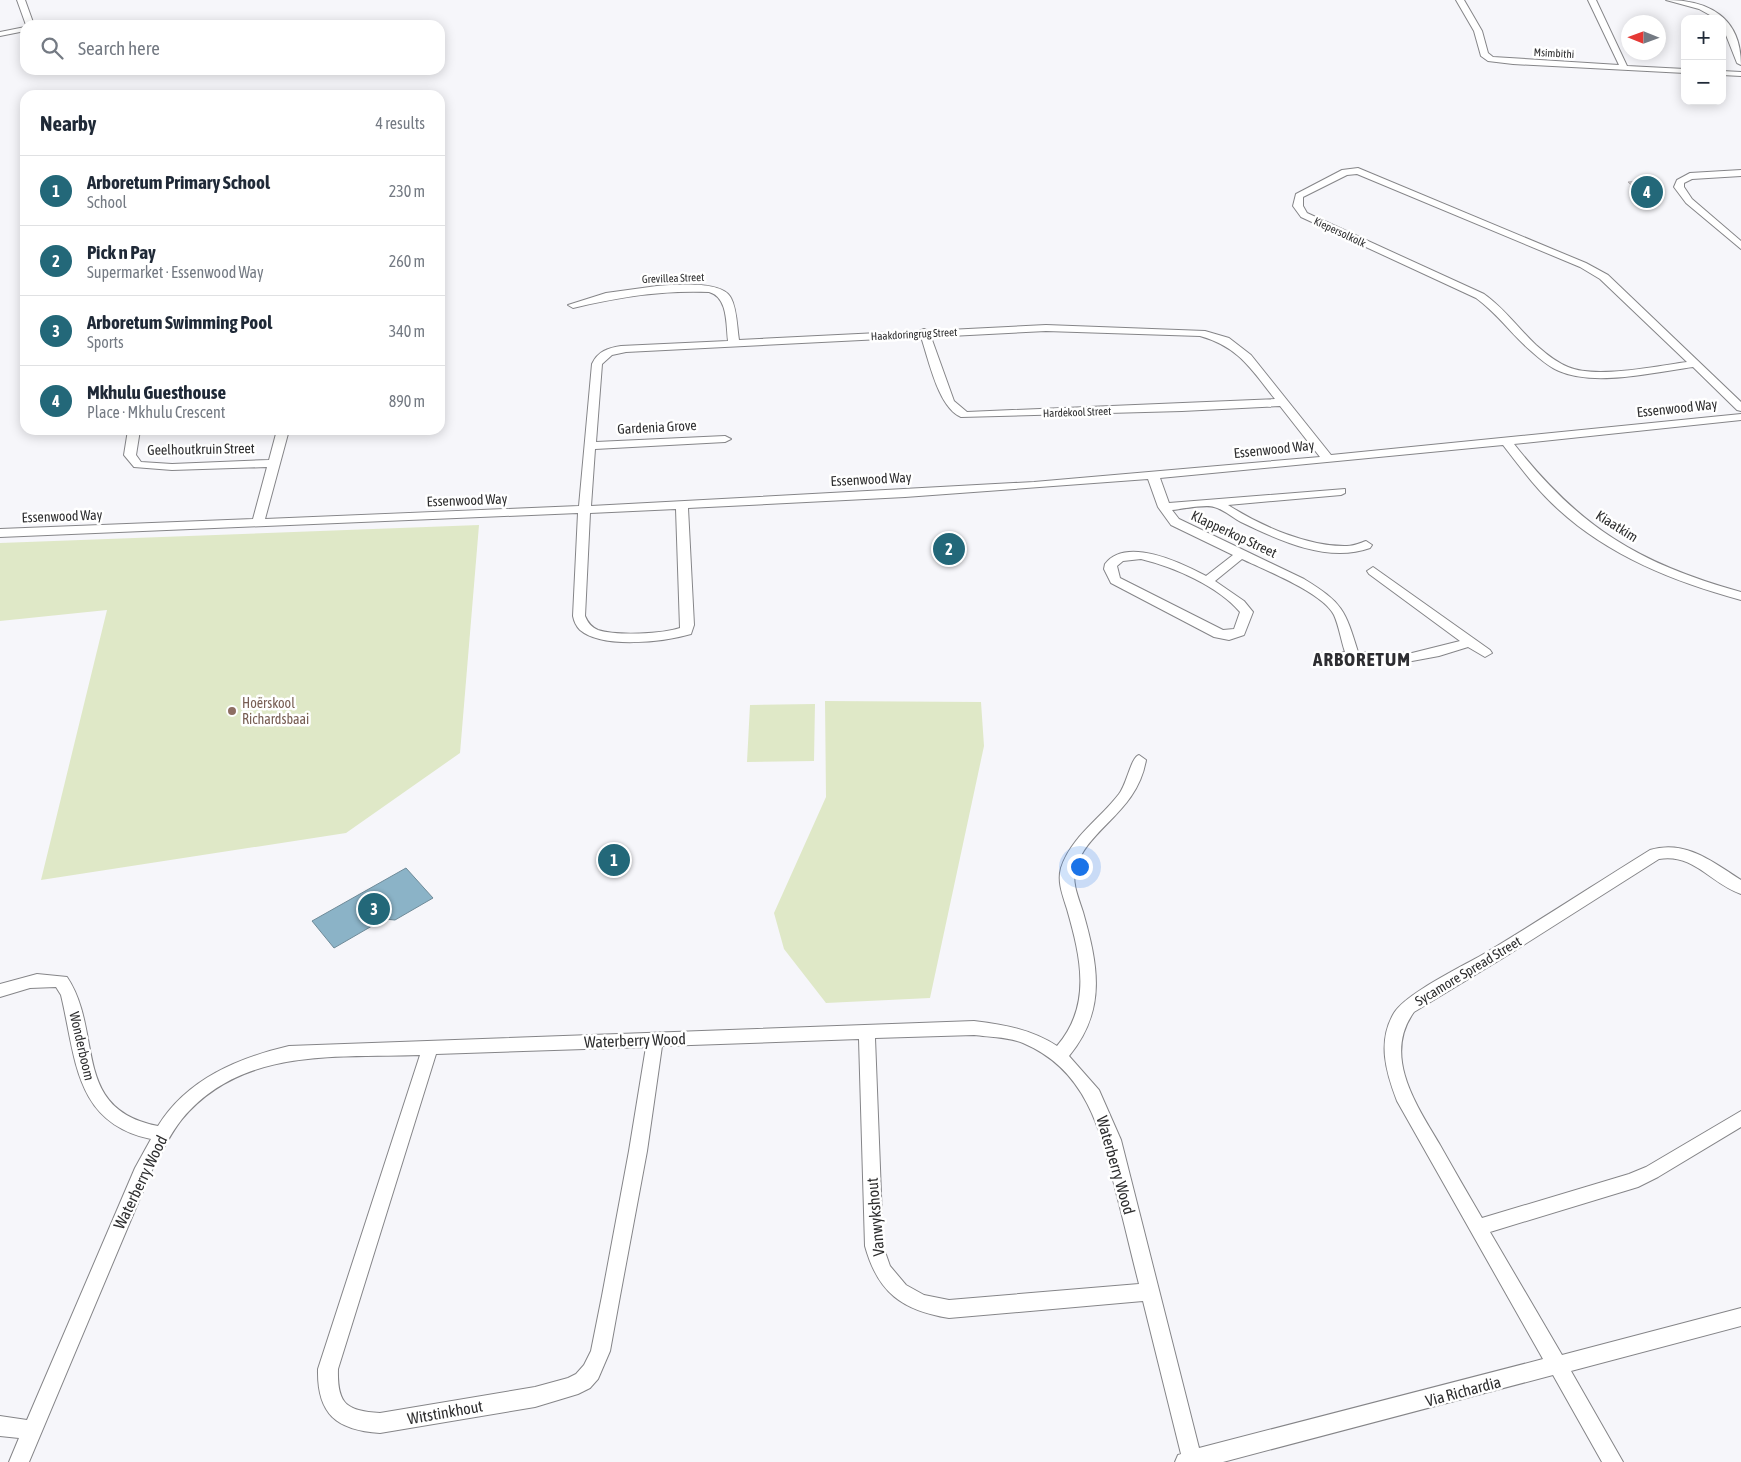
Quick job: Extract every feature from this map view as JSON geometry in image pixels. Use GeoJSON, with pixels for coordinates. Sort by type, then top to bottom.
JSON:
{"type":"FeatureCollection","features":[{"type":"Feature","properties":{"kind":"street"},"geometry":{"type":"LineString","coordinates":[[22,0],[28,20]]}},
{"type":"Feature","properties":{"kind":"street","name":"Msimbithi"},"geometry":{"type":"LineString","coordinates":[[1460,0],[1478,32],[1482,51],[1491,59],[1513,62],[1681,71]]}},
{"type":"Feature","properties":{"kind":"street"},"geometry":{"type":"LineString","coordinates":[[1592,0],[1624,68]]}},
{"type":"Feature","properties":{"kind":"street"},"geometry":{"type":"LineString","coordinates":[[1670,0],[1700,6],[1720,15],[1727,24],[1741,63]]}},
{"type":"Feature","properties":{"kind":"street"},"geometry":{"type":"LineString","coordinates":[[0,34],[20,30]]}},
{"type":"Feature","properties":{"kind":"street"},"geometry":{"type":"LineString","coordinates":[[1726,73],[1741,74]]}},
{"type":"Feature","properties":{"kind":"street","name":"Kiepersolkolk"},"geometry":{"type":"LineString","coordinates":[[1695,364],[1584,375],[1564,370],[1544,358],[1490,302],[1304,215],[1298,206],[1300,196],[1345,172],[1358,171],[1583,265],[1604,277],[1695,364],[1741,408]]}},
{"type":"Feature","properties":{"kind":"street"},"geometry":{"type":"LineString","coordinates":[[1741,173],[1690,176],[1680,182],[1679,187],[1689,201],[1741,246]]}},
{"type":"Feature","properties":{"kind":"street","name":"Grevillea Street"},"geometry":{"type":"LineString","coordinates":[[572,305],[596,297],[634,292],[709,289],[721,292],[727,300],[734,343]]}},
{"type":"Feature","properties":{"kind":"street","name":"Haakdoringrug Street"},"geometry":{"type":"LineString","coordinates":[[682,505],[688,625],[686,631],[676,634],[601,636],[589,632],[581,626],[579,616],[584,509],[597,364],[602,356],[612,350],[924,332],[1070,328],[1201,333],[1225,340],[1239,348],[1327,458]]}},
{"type":"Feature","properties":{"kind":"street","name":"Hardekool Street"},"geometry":{"type":"LineString","coordinates":[[924,332],[949,402],[958,412],[965,415],[1182,408],[1284,402]]}},
{"type":"Feature","properties":{"kind":"street","name":"Essenwood Way"},"geometry":{"type":"LineString","coordinates":[[0,534],[682,505],[1153,476],[1741,416]]}},
{"type":"Feature","properties":{"kind":"street","name":"Geelhoutkruin Street"},"geometry":{"type":"LineString","coordinates":[[133,435],[130,455],[138,465],[172,467],[274,463]]}},
{"type":"Feature","properties":{"kind":"street","name":"Geelhoutkruin Street"},"geometry":{"type":"LineString","coordinates":[[258,522],[281,435]]}},
{"type":"Feature","properties":{"kind":"street","name":"Gardenia Grove"},"geometry":{"type":"LineString","coordinates":[[591,446],[725,439]]}},
{"type":"Feature","properties":{"kind":"street","name":"Kiaatkim"},"geometry":{"type":"LineString","coordinates":[[1505,440],[1545,489],[1563,507],[1594,531],[1656,565],[1690,580],[1741,596]]}},
{"type":"Feature","properties":{"kind":"street","name":"Klapperkop Street"},"geometry":{"type":"LineString","coordinates":[[1153,476],[1164,507],[1170,517],[1183,527],[1300,582],[1336,609],[1353,656]]}},
{"type":"Feature","properties":{"kind":"street"},"geometry":{"type":"LineString","coordinates":[[1164,507],[1341,491]]}},
{"type":"Feature","properties":{"kind":"street"},"geometry":{"type":"LineString","coordinates":[[1217,503],[1248,522],[1315,545],[1348,550],[1366,545]]}},
{"type":"Feature","properties":{"kind":"street"},"geometry":{"type":"LineString","coordinates":[[1207,581],[1240,554]]}},
{"type":"Feature","properties":{"kind":"street"},"geometry":{"type":"LineString","coordinates":[[1141,555],[1154,557],[1207,581],[1246,609],[1246,614],[1236,634],[1229,636],[1220,634],[1127,588],[1115,580],[1110,570],[1111,564],[1120,558],[1141,555]]}},
{"type":"Feature","properties":{"kind":"street"},"geometry":{"type":"LineString","coordinates":[[1373,571],[1485,653]]}},
{"type":"Feature","properties":{"kind":"street"},"geometry":{"type":"LineString","coordinates":[[1325,656],[1399,658],[1426,656],[1470,642]]}},
{"type":"Feature","properties":{"kind":"street"},"geometry":{"type":"LineString","coordinates":[[1058,1056],[1076,1034],[1086,1013],[1090,991],[1084,948],[1069,892],[1068,869],[1074,855],[1126,794],[1135,779],[1139,760]]}},
{"type":"Feature","properties":{"kind":"street","name":"Sycamore Spread Street"},"geometry":{"type":"LineString","coordinates":[[1613,1462],[1477,1228],[1398,1085],[1391,1055],[1395,1029],[1400,1016],[1408,1007],[1497,954],[1655,854],[1672,851],[1687,855],[1741,888]]}},
{"type":"Feature","properties":{"kind":"street","name":"Wonderboom"},"geometry":{"type":"LineString","coordinates":[[0,991],[21,983],[46,979],[61,981],[69,993],[90,1083],[101,1104],[118,1120],[135,1128],[163,1134]]}},
{"type":"Feature","properties":{"kind":"street","name":"Waterberry Wood"},"geometry":{"type":"LineString","coordinates":[[19,1462],[144,1168],[176,1114],[197,1094],[220,1077],[266,1057],[289,1053],[955,1028],[999,1031],[1033,1041],[1058,1056],[1084,1084],[1099,1107],[1112,1140],[1190,1461]]}},
{"type":"Feature","properties":{"kind":"street","name":"Vanwykshout"},"geometry":{"type":"LineString","coordinates":[[867,1031],[874,1246],[877,1261],[887,1278],[900,1292],[913,1301],[930,1307],[949,1309],[1150,1292]]}},
{"type":"Feature","properties":{"kind":"street","name":"Witstinkhout"},"geometry":{"type":"LineString","coordinates":[[430,1048],[328,1369],[327,1384],[332,1404],[338,1412],[349,1419],[362,1423],[380,1423],[535,1397],[571,1388],[583,1381],[591,1372],[600,1352],[609,1306],[638,1151],[655,1040]]}},
{"type":"Feature","properties":{"kind":"street"},"geometry":{"type":"LineString","coordinates":[[1477,1228],[1632,1181],[1652,1172],[1741,1118]]}},
{"type":"Feature","properties":{"kind":"street","name":"Via Richardia"},"geometry":{"type":"LineString","coordinates":[[1190,1461],[1741,1317]]}},
{"type":"Feature","properties":{"kind":"street"},"geometry":{"type":"LineString","coordinates":[[0,1426],[32,1430]]}},
{"type":"Feature","properties":{"kind":"green space","name":"Hoërskool Richardsbaai"},"geometry":{"type":"Polygon","coordinates":[[[479,525],[460,753],[346,833],[41,880],[107,610],[0,621],[0,543],[479,525]]]}},
{"type":"Feature","properties":{"kind":"green space"},"geometry":{"type":"Polygon","coordinates":[[[825,701],[981,702],[984,746],[930,998],[826,1003],[784,949],[774,913],[826,797],[825,701]]]}},
{"type":"Feature","properties":{"kind":"green space"},"geometry":{"type":"Polygon","coordinates":[[[815,704],[814,761],[747,762],[750,705],[815,704]]]}},
{"type":"Feature","properties":{"kind":"water"},"geometry":{"type":"Polygon","coordinates":[[[406,868],[433,898],[395,920],[384,919],[334,948],[312,921],[406,868]]]}},
{"type":"Feature","properties":{"kind":"building"},"geometry":{"type":"Polygon","coordinates":[[[1644,181],[1657,194],[1642,195],[1628,182],[1644,181]]]}},
{"type":"Feature","properties":{"kind":"place","name":"Mkhulu Guesthouse"},"geometry":{"type":"Point","coordinates":[1647,192]}},
{"type":"Feature","properties":{"kind":"place","name":"Pick n Pay"},"geometry":{"type":"Point","coordinates":[949,549]}},
{"type":"Feature","properties":{"kind":"place","name":"Hoërskool Richardsbaai"},"geometry":{"type":"Point","coordinates":[232,711]}},
{"type":"Feature","properties":{"kind":"place","name":"Arboretum Primary School"},"geometry":{"type":"Point","coordinates":[614,860]}},
{"type":"Feature","properties":{"kind":"place","name":"Arboretum Swimming Pool"},"geometry":{"type":"Point","coordinates":[374,909]}},
{"type":"Feature","properties":{"kind":"district","name":"ARBORETUM"},"geometry":{"type":"Point","coordinates":[1362,659]}}]}
